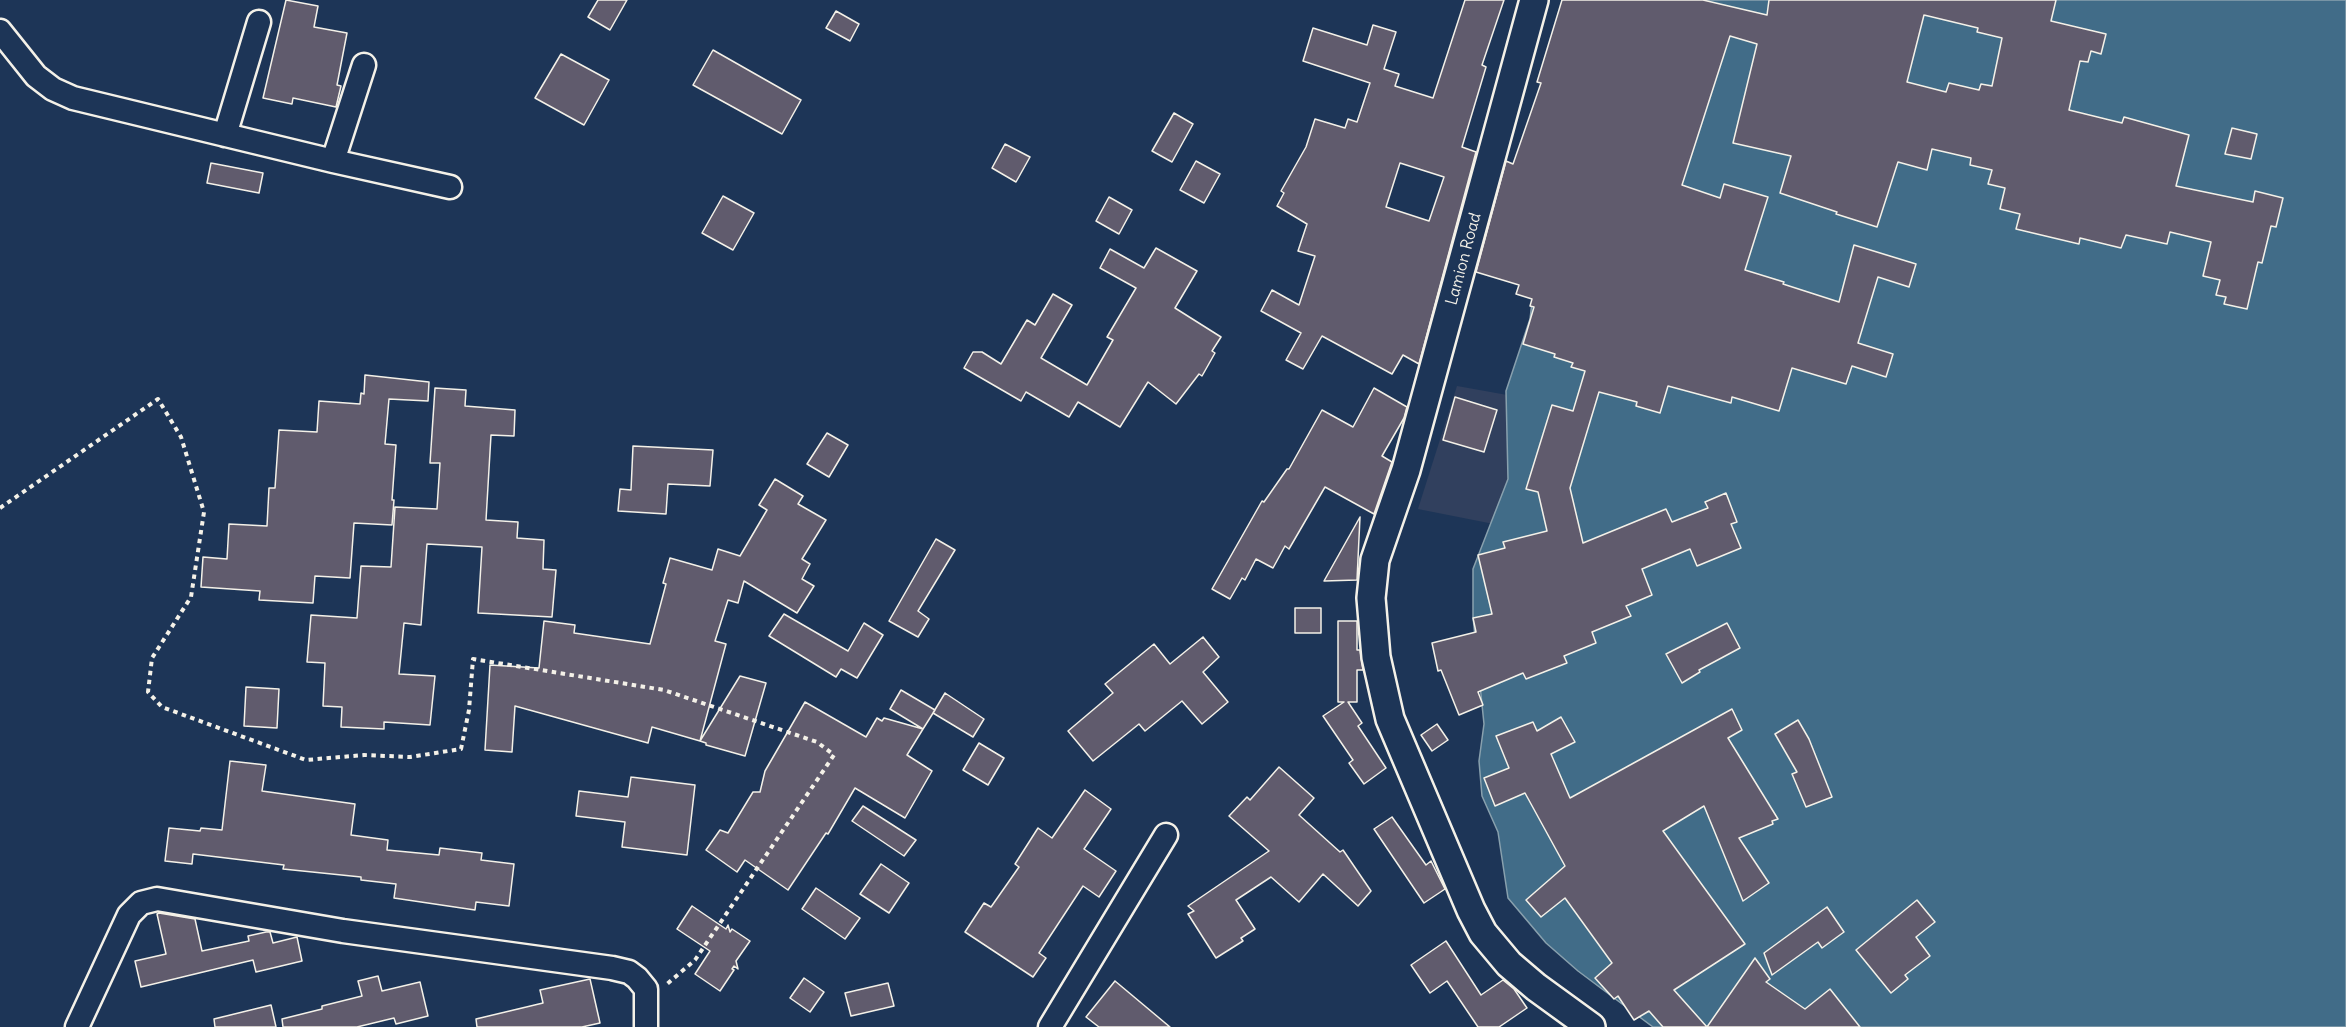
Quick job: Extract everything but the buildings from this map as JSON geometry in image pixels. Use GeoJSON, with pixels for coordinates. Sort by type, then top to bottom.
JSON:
{"type":"FeatureCollection","features":[{"type":"Feature","properties":{"kind":"street","name":"Lamion Road"},"geometry":{"type":"LineString","coordinates":[[1534,0],[1406,470],[1375,560],[1371,598],[1376,657],[1390,719],[1483,933],[1509,964],[1527,980],[1591,1027]]}},
{"type":"Feature","properties":{"kind":"street"},"geometry":{"type":"LineString","coordinates":[[225,135],[259,22]]}},
{"type":"Feature","properties":{"kind":"street"},"geometry":{"type":"LineString","coordinates":[[0,31],[36,76],[53,89],[73,98],[450,187]]}},
{"type":"Feature","properties":{"kind":"street"},"geometry":{"type":"LineString","coordinates":[[333,161],[364,65]]}},
{"type":"Feature","properties":{"kind":"street"},"geometry":{"type":"LineString","coordinates":[[1050,1027],[1166,835]]}},
{"type":"Feature","properties":{"kind":"street"},"geometry":{"type":"LineString","coordinates":[[77,1027],[129,915],[141,903],[157,898],[343,931],[629,972],[646,989],[646,1027]]}},
{"type":"Feature","properties":{"kind":"path"},"geometry":{"type":"LineString","coordinates":[[0,508],[158,399],[181,437],[204,512],[191,597],[152,658],[148,692],[162,707],[306,760],[364,755],[410,758],[461,749],[469,710],[473,659],[664,690],[817,742],[834,755],[695,960],[646,1002]]}},
{"type":"Feature","properties":{"kind":"shaded area"},"geometry":{"type":"Polygon","coordinates":[[[1594,0],[2346,0],[2346,1027],[1653,1027],[1578,971],[1546,943],[1508,898],[1498,832],[1482,796],[1479,761],[1484,724],[1473,617],[1473,569],[1508,479],[1506,391],[1530,319],[1547,178],[1594,0]]]}},
{"type":"Feature","properties":{"kind":"shaded area"},"geometry":{"type":"Polygon","coordinates":[[[1457,386],[1596,411],[1504,526],[1418,509],[1457,386]]]}}]}
